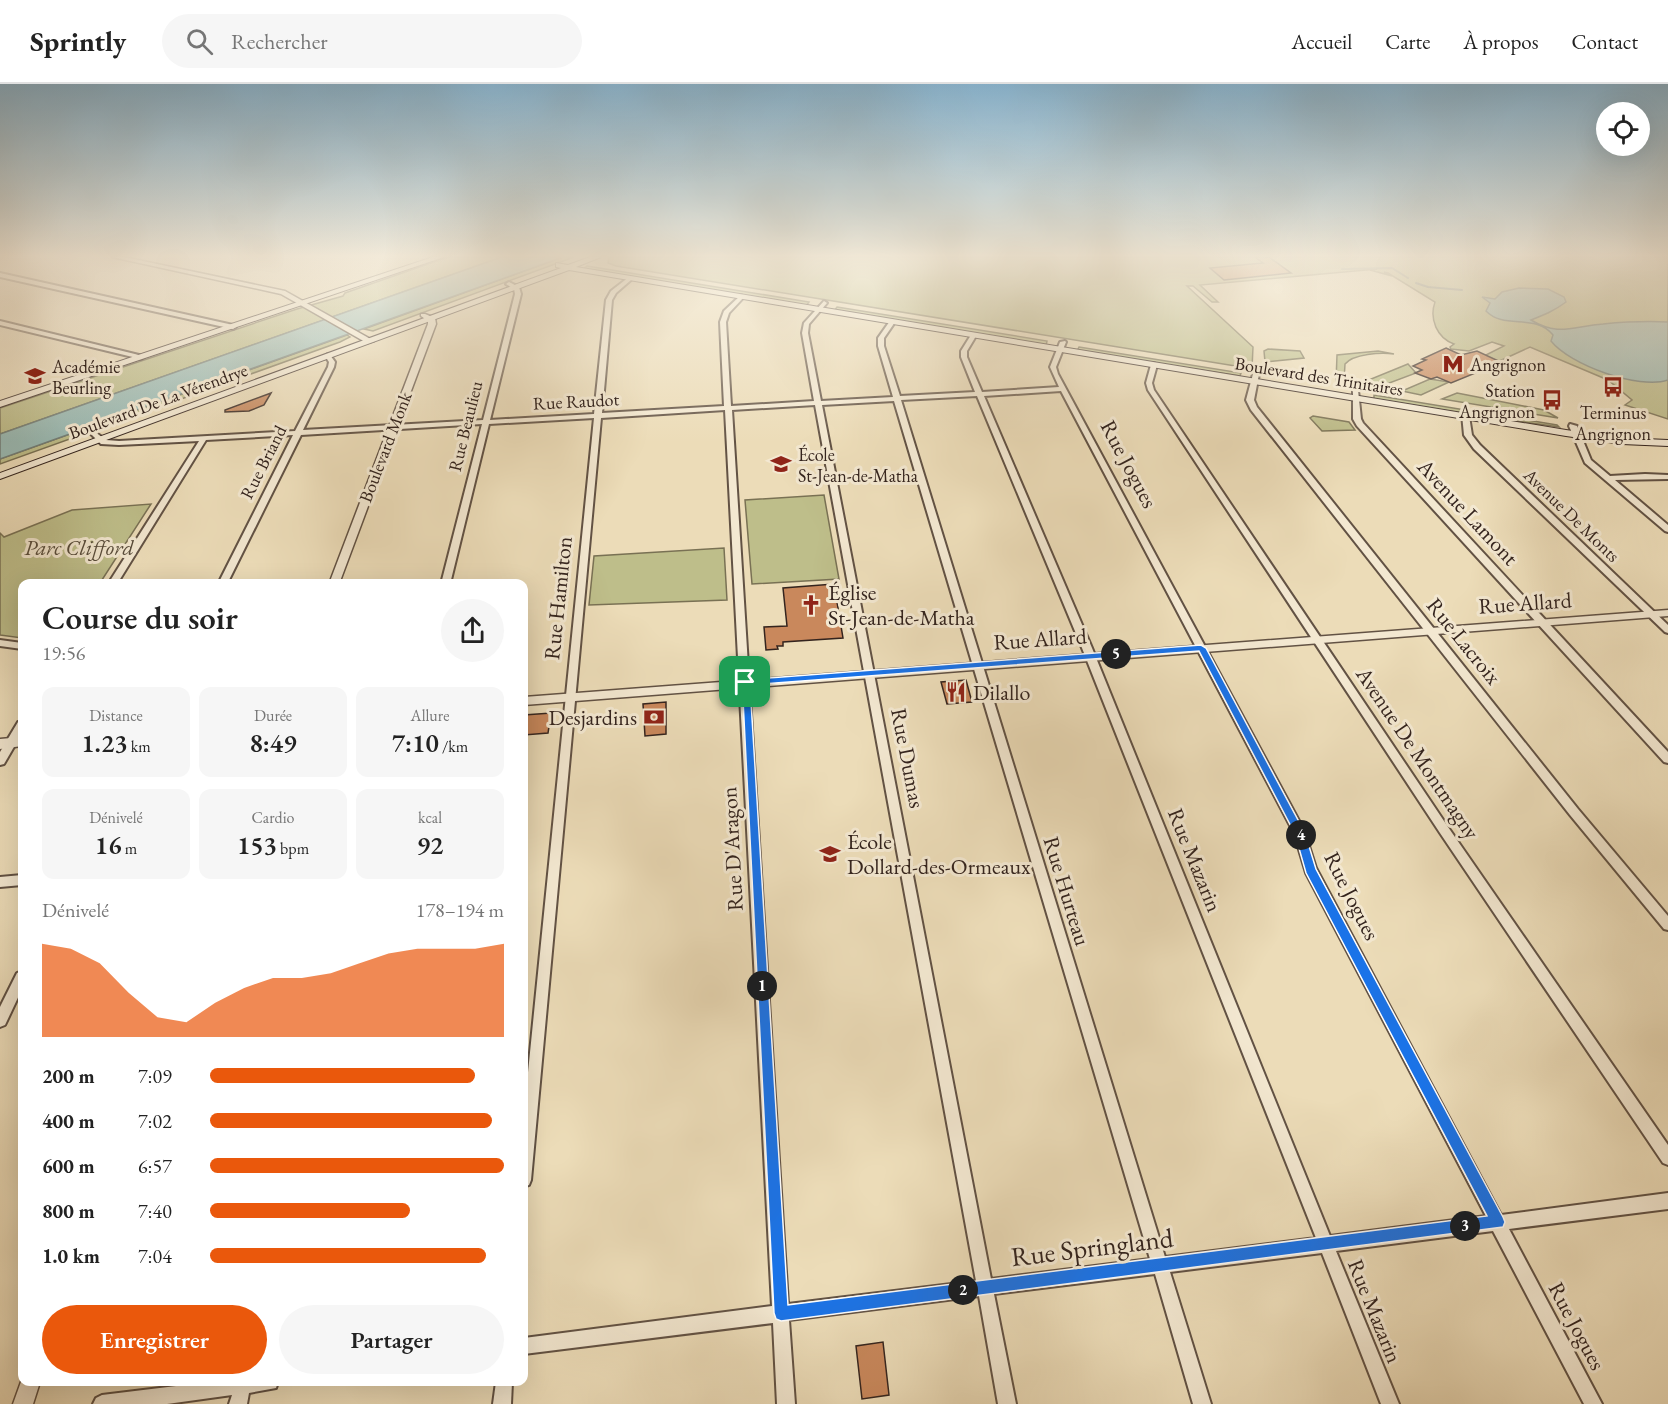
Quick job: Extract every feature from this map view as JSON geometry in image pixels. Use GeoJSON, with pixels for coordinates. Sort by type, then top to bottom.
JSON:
{"type":"FeatureCollection","features":[{"type":"Feature","properties":{"kind":"main road"},"geometry":{"type":"LineString","coordinates":[[0,404],[258,319]]}},
{"type":"Feature","properties":{"kind":"main road","name":"Boulevard De La Vérendrye"},"geometry":{"type":"LineString","coordinates":[[0,476],[98,436],[363,337],[421,319]]}},
{"type":"Feature","properties":{"kind":"main road","name":"Boulevard des Trinitaires"},"geometry":{"type":"LineString","coordinates":[[876,319],[973,336],[1062,346],[1154,365],[1254,378]]}},
{"type":"Feature","properties":{"kind":"main road","name":"Boulevard des Trinitaires"},"geometry":{"type":"LineString","coordinates":[[893,319],[1575,430]]}},
{"type":"Feature","properties":{"kind":"main road","name":"Boulevard De La Vérendrye"},"geometry":{"type":"LineString","coordinates":[[0,468],[328,356],[363,337]]}},
{"type":"Feature","properties":{"kind":"main road","name":"Boulevard des Trinitaires"},"geometry":{"type":"LineString","coordinates":[[1355,394],[1465,416],[1575,430]]}},
{"type":"Feature","properties":{"kind":"main road"},"geometry":{"type":"LineString","coordinates":[[1575,430],[1668,434]]}},
{"type":"Feature","properties":{"kind":"main road"},"geometry":{"type":"LineString","coordinates":[[1575,430],[1634,442],[1668,443]]}},
{"type":"Feature","properties":{"kind":"street"},"geometry":{"type":"LineString","coordinates":[[195,319],[233,327]]}},
{"type":"Feature","properties":{"kind":"street"},"geometry":{"type":"LineString","coordinates":[[332,319],[363,337]]}},
{"type":"Feature","properties":{"kind":"street","name":"Boulevard Monk"},"geometry":{"type":"LineString","coordinates":[[335,579],[432,324],[427,319]]}},
{"type":"Feature","properties":{"kind":"street","name":"Rue Beaulieu"},"geometry":{"type":"LineString","coordinates":[[447,579],[512,319]]}},
{"type":"Feature","properties":{"kind":"street","name":"Rue Hamilton"},"geometry":{"type":"LineString","coordinates":[[528,1138],[607,319]]}},
{"type":"Feature","properties":{"kind":"street","name":"Rue D'Aragon"},"geometry":{"type":"LineString","coordinates":[[724,319],[786,1404]]}},
{"type":"Feature","properties":{"kind":"street","name":"Rue Dumas"},"geometry":{"type":"LineString","coordinates":[[812,319],[804,330],[1007,1404]]}},
{"type":"Feature","properties":{"kind":"street","name":"Rue Hurteau"},"geometry":{"type":"LineString","coordinates":[[892,322],[882,335],[880,343],[1202,1404]]}},
{"type":"Feature","properties":{"kind":"street"},"geometry":{"type":"LineString","coordinates":[[0,323],[141,357]]}},
{"type":"Feature","properties":{"kind":"street","name":"Rue Mazarin"},"geometry":{"type":"LineString","coordinates":[[973,336],[963,354],[1090,656],[1390,1404]]}},
{"type":"Feature","properties":{"kind":"street","name":"Rue Jogues"},"geometry":{"type":"LineString","coordinates":[[1062,346],[1053,370],[1300,833],[1310,869],[1593,1404]]}},
{"type":"Feature","properties":{"kind":"street","name":"Rue Briand"},"geometry":{"type":"LineString","coordinates":[[224,579],[331,367],[332,362],[328,356]]}},
{"type":"Feature","properties":{"kind":"street","name":"Avenue De Montmagny"},"geometry":{"type":"LineString","coordinates":[[1154,365],[1149,386],[1317,640],[1668,1158]]}},
{"type":"Feature","properties":{"kind":"street","name":"Rue Lacroix"},"geometry":{"type":"LineString","coordinates":[[1254,378],[1250,400],[1254,408],[1430,631],[1668,925]]}},
{"type":"Feature","properties":{"kind":"street","name":"Rue Raudot"},"geometry":{"type":"LineString","coordinates":[[98,436],[104,442],[115,443],[1063,389]]}},
{"type":"Feature","properties":{"kind":"street","name":"Avenue Lamont"},"geometry":{"type":"LineString","coordinates":[[1355,394],[1360,424],[1668,759]]}},
{"type":"Feature","properties":{"kind":"street","name":"Avenue De Monts"},"geometry":{"type":"LineString","coordinates":[[1465,416],[1468,435],[1476,447],[1668,630]]}},
{"type":"Feature","properties":{"kind":"street"},"geometry":{"type":"LineString","coordinates":[[1575,430],[1586,458],[1668,529]]}},
{"type":"Feature","properties":{"kind":"street"},"geometry":{"type":"LineString","coordinates":[[115,579],[204,438]]}},
{"type":"Feature","properties":{"kind":"street"},"geometry":{"type":"LineString","coordinates":[[1608,478],[1668,477]]}},
{"type":"Feature","properties":{"kind":"street","name":"Rue Allard"},"geometry":{"type":"LineString","coordinates":[[528,701],[745,682],[1668,613]]}},
{"type":"Feature","properties":{"kind":"street"},"geometry":{"type":"LineString","coordinates":[[0,643],[18,645]]}},
{"type":"Feature","properties":{"kind":"street"},"geometry":{"type":"LineString","coordinates":[[0,761],[11,743]]}},
{"type":"Feature","properties":{"kind":"street"},"geometry":{"type":"LineString","coordinates":[[0,882],[18,880]]}},
{"type":"Feature","properties":{"kind":"street"},"geometry":{"type":"LineString","coordinates":[[0,1021],[18,984]]}},
{"type":"Feature","properties":{"kind":"street","name":"Rue Springland"},"geometry":{"type":"LineString","coordinates":[[528,1345],[1668,1201]]}},
{"type":"Feature","properties":{"kind":"street"},"geometry":{"type":"LineString","coordinates":[[23,1404],[30,1386]]}},
{"type":"Feature","properties":{"kind":"street"},"geometry":{"type":"LineString","coordinates":[[102,1404],[224,1386]]}},
{"type":"Feature","properties":{"kind":"street"},"geometry":{"type":"LineString","coordinates":[[238,1404],[243,1386]]}},
{"type":"Feature","properties":{"kind":"street"},"geometry":{"type":"LineString","coordinates":[[501,1404],[503,1386]]}},
{"type":"Feature","properties":{"kind":"green space"},"geometry":{"type":"Polygon","coordinates":[[[268,319],[327,319],[0,434],[0,408],[268,319]]]}},
{"type":"Feature","properties":{"kind":"green space"},"geometry":{"type":"Polygon","coordinates":[[[393,319],[407,319],[373,331],[364,329],[393,319]]]}},
{"type":"Feature","properties":{"kind":"green space"},"geometry":{"type":"Polygon","coordinates":[[[880,319],[909,319],[1047,341],[1046,346],[880,319]]]}},
{"type":"Feature","properties":{"kind":"green space"},"geometry":{"type":"Polygon","coordinates":[[[942,319],[1222,319],[1253,347],[1252,368],[942,319]]]}},
{"type":"Feature","properties":{"kind":"green space"},"geometry":{"type":"Polygon","coordinates":[[[1434,319],[1668,319],[1668,419],[1625,405],[1632,400],[1608,380],[1530,347],[1493,364],[1484,356],[1504,346],[1492,342],[1469,351],[1451,349],[1450,347],[1454,344],[1439,333],[1434,319]]]}},
{"type":"Feature","properties":{"kind":"green space"},"geometry":{"type":"Polygon","coordinates":[[[347,335],[350,337],[340,342],[0,464],[0,459],[347,335]]]}},
{"type":"Feature","properties":{"kind":"green space"},"geometry":{"type":"Polygon","coordinates":[[[1079,347],[1241,373],[1240,376],[1077,351],[1079,347]]]}},
{"type":"Feature","properties":{"kind":"green space"},"geometry":{"type":"Polygon","coordinates":[[[1268,349],[1300,351],[1304,358],[1265,362],[1264,351],[1268,349]]]}},
{"type":"Feature","properties":{"kind":"green space"},"geometry":{"type":"Polygon","coordinates":[[[1378,351],[1394,354],[1382,353],[1354,358],[1345,364],[1344,381],[1336,382],[1337,355],[1378,351]]]}},
{"type":"Feature","properties":{"kind":"green space"},"geometry":{"type":"Polygon","coordinates":[[[1408,364],[1416,373],[1384,385],[1370,382],[1371,379],[1408,364]]]}},
{"type":"Feature","properties":{"kind":"green space"},"geometry":{"type":"Polygon","coordinates":[[[1430,379],[1449,382],[1421,395],[1402,391],[1430,379]]]}},
{"type":"Feature","properties":{"kind":"green space"},"geometry":{"type":"Polygon","coordinates":[[[1457,393],[1544,410],[1558,418],[1442,399],[1457,393]]]}},
{"type":"Feature","properties":{"kind":"green space"},"geometry":{"type":"Polygon","coordinates":[[[1374,395],[1557,425],[1559,427],[1374,400],[1374,395]]]}},
{"type":"Feature","properties":{"kind":"green space"},"geometry":{"type":"Polygon","coordinates":[[[1313,416],[1349,422],[1355,430],[1322,431],[1310,418],[1313,416]]]}},
{"type":"Feature","properties":{"kind":"green space"},"geometry":{"type":"Polygon","coordinates":[[[824,495],[839,579],[752,584],[745,500],[824,495]]]}},
{"type":"Feature","properties":{"kind":"green space","name":"Parc Clifford"},"geometry":{"type":"Polygon","coordinates":[[[151,504],[103,579],[18,579],[18,637],[0,635],[0,533],[4,537],[72,510],[151,504]]]}},
{"type":"Feature","properties":{"kind":"green space"},"geometry":{"type":"Polygon","coordinates":[[[724,548],[727,600],[589,605],[594,556],[724,548]]]}},
{"type":"Feature","properties":{"kind":"water"},"geometry":{"type":"Polygon","coordinates":[[[327,319],[391,319],[0,459],[0,434],[327,319]]]}},
{"type":"Feature","properties":{"kind":"water"},"geometry":{"type":"Polygon","coordinates":[[[1498,319],[1534,319],[1531,320],[1558,329],[1619,323],[1668,322],[1668,380],[1640,382],[1589,367],[1560,350],[1551,341],[1553,335],[1546,328],[1529,323],[1498,319]]]}},
{"type":"Feature","properties":{"kind":"building","name":"Angrignon"},"geometry":{"type":"Polygon","coordinates":[[[1446,348],[1461,355],[1477,351],[1505,364],[1485,373],[1480,371],[1451,383],[1437,377],[1431,379],[1415,373],[1422,370],[1413,366],[1426,360],[1422,359],[1446,348]]]}},
{"type":"Feature","properties":{"kind":"building"},"geometry":{"type":"Polygon","coordinates":[[[271,393],[264,405],[249,411],[225,412],[225,410],[271,393]]]}},
{"type":"Feature","properties":{"kind":"building","name":"Église St-Jean-de-Matha"},"geometry":{"type":"Polygon","coordinates":[[[834,584],[843,638],[783,642],[783,646],[777,646],[778,649],[766,650],[764,627],[787,626],[783,588],[834,584]]]}},
{"type":"Feature","properties":{"kind":"building","name":"Dilallo"},"geometry":{"type":"Polygon","coordinates":[[[966,680],[972,702],[947,704],[941,682],[966,680]]]}},
{"type":"Feature","properties":{"kind":"building","name":"Desjardins"},"geometry":{"type":"Polygon","coordinates":[[[666,702],[666,734],[645,736],[643,704],[666,702]]]}},
{"type":"Feature","properties":{"kind":"building"},"geometry":{"type":"Polygon","coordinates":[[[551,713],[548,733],[528,735],[528,715],[551,713]]]}},
{"type":"Feature","properties":{"kind":"building"},"geometry":{"type":"Polygon","coordinates":[[[883,1342],[889,1395],[862,1399],[856,1346],[883,1342]]]}},
{"type":"Feature","properties":{"kind":"place","name":"Angrignon"},"geometry":{"type":"Point","coordinates":[1453,364]}},
{"type":"Feature","properties":{"kind":"place","name":"Académie Beurling"},"geometry":{"type":"Point","coordinates":[35,376]}},
{"type":"Feature","properties":{"kind":"place","name":"Terminus Angrignon"},"geometry":{"type":"Point","coordinates":[1613,387]}},
{"type":"Feature","properties":{"kind":"place","name":"Station Angrignon"},"geometry":{"type":"Point","coordinates":[1552,400]}},
{"type":"Feature","properties":{"kind":"place","name":"École St-Jean-de-Matha"},"geometry":{"type":"Point","coordinates":[781,464]}},
{"type":"Feature","properties":{"kind":"place","name":"Église St-Jean-de-Matha"},"geometry":{"type":"Point","coordinates":[811,605]}},
{"type":"Feature","properties":{"kind":"place","name":"Dilallo"},"geometry":{"type":"Point","coordinates":[956,692]}},
{"type":"Feature","properties":{"kind":"place","name":"Desjardins"},"geometry":{"type":"Point","coordinates":[654,717]}},
{"type":"Feature","properties":{"kind":"place","name":"École Dollard-des-Ormeaux"},"geometry":{"type":"Point","coordinates":[830,854]}},
{"type":"Feature","properties":{"kind":"route"},"geometry":{"type":"LineString","coordinates":[[1201,648],[1300,833],[1310,869],[1498,1222],[781,1313],[745,682],[1201,648]]}}]}
